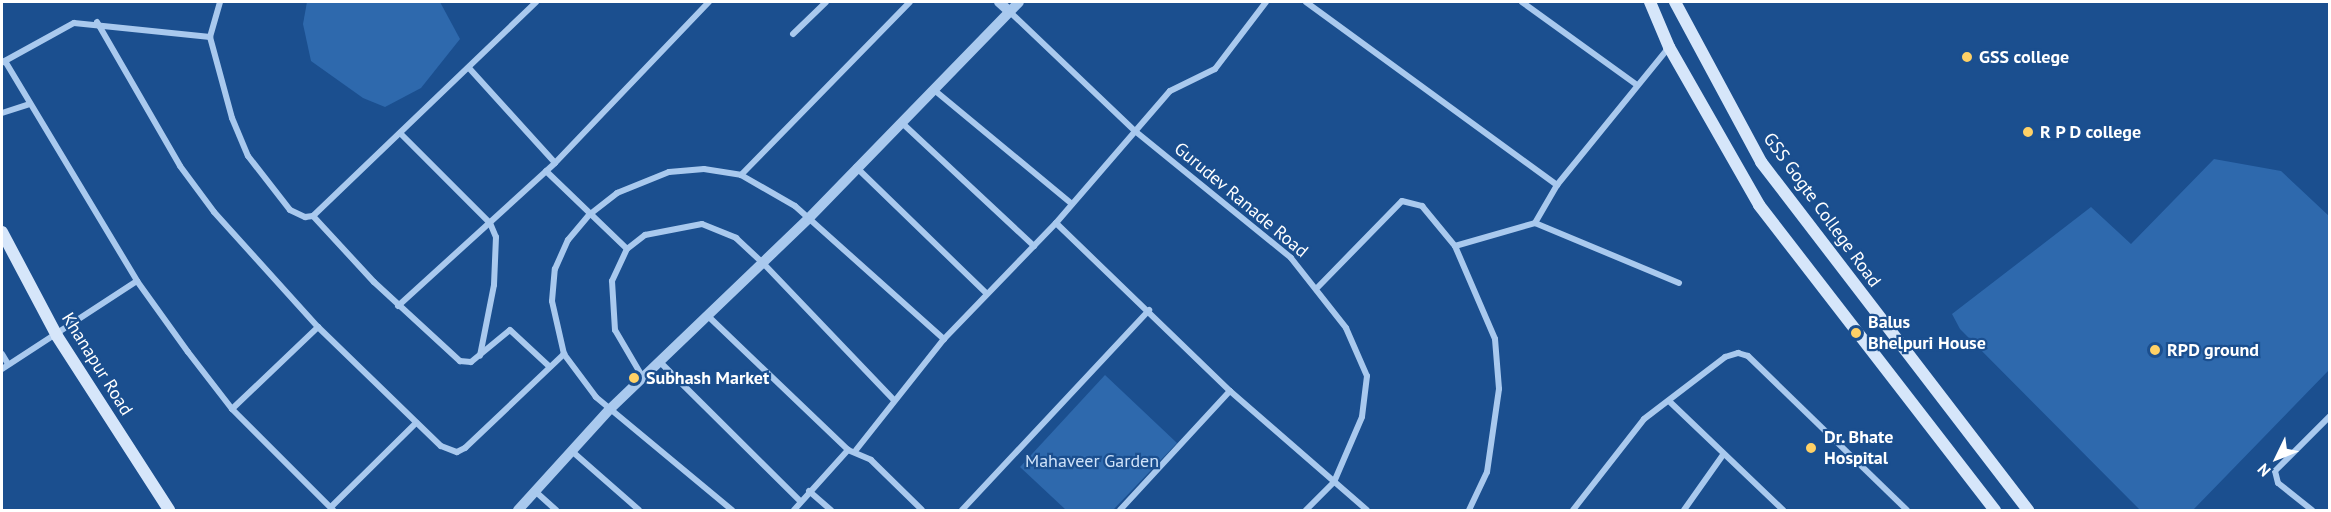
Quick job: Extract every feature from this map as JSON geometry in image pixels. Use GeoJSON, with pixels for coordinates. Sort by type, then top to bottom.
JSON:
{"type":"FeatureCollection","features":[{"type":"Feature","properties":{"kind":"main road"},"geometry":{"type":"LineString","coordinates":[[1650,2],[1669,47],[1759,205],[1995,510]]}},
{"type":"Feature","properties":{"kind":"main road","name":"GSS Gogte College Road"},"geometry":{"type":"LineString","coordinates":[[1675,2],[1761,162],[2028,510]]}},
{"type":"Feature","properties":{"kind":"main road","name":"Khanapur Road"},"geometry":{"type":"LineString","coordinates":[[2,232],[57,336],[169,510]]}},
{"type":"Feature","properties":{"kind":"street"},"geometry":{"type":"LineString","coordinates":[[220,2],[210,37],[232,118],[248,156],[290,210],[297,215],[313,216],[398,306],[460,361],[480,356],[510,330],[550,367]]}},
{"type":"Feature","properties":{"kind":"street"},"geometry":{"type":"LineString","coordinates":[[313,216],[536,2]]}},
{"type":"Feature","properties":{"kind":"street"},"geometry":{"type":"LineString","coordinates":[[398,306],[555,163],[709,2]]}},
{"type":"Feature","properties":{"kind":"street"},"geometry":{"type":"LineString","coordinates":[[793,34],[826,2]]}},
{"type":"Feature","properties":{"kind":"street"},"geometry":{"type":"LineString","coordinates":[[741,175],[909,2]]}},
{"type":"Feature","properties":{"kind":"street"},"geometry":{"type":"LineString","coordinates":[[999,2],[1010,12]]}},
{"type":"Feature","properties":{"kind":"street"},"geometry":{"type":"LineString","coordinates":[[518,510],[574,453],[609,409],[642,376],[709,317],[809,218],[856,167],[1019,2]]}},
{"type":"Feature","properties":{"kind":"street"},"geometry":{"type":"LineString","coordinates":[[856,450],[893,399],[944,339],[1056,223],[1179,83],[1215,69],[1266,2]]}},
{"type":"Feature","properties":{"kind":"street"},"geometry":{"type":"LineString","coordinates":[[1306,2],[1557,185]]}},
{"type":"Feature","properties":{"kind":"street"},"geometry":{"type":"LineString","coordinates":[[1522,2],[1637,85]]}},
{"type":"Feature","properties":{"kind":"street","name":"Gurudev Ranade Road"},"geometry":{"type":"LineString","coordinates":[[1010,12],[1135,131],[1291,258],[1318,287],[1359,350],[1367,376],[1362,417],[1334,482],[1306,510]]}},
{"type":"Feature","properties":{"kind":"street"},"geometry":{"type":"LineString","coordinates":[[210,37],[97,22],[55,30],[3,62],[137,281],[232,409],[332,509],[416,423]]}},
{"type":"Feature","properties":{"kind":"street"},"geometry":{"type":"LineString","coordinates":[[97,22],[196,188],[318,327],[441,446],[457,452],[564,354]]}},
{"type":"Feature","properties":{"kind":"street"},"geometry":{"type":"LineString","coordinates":[[1535,223],[1557,185],[1669,47]]}},
{"type":"Feature","properties":{"kind":"street"},"geometry":{"type":"LineString","coordinates":[[469,68],[555,163]]}},
{"type":"Feature","properties":{"kind":"street"},"geometry":{"type":"LineString","coordinates":[[933,89],[1072,204]]}},
{"type":"Feature","properties":{"kind":"street"},"geometry":{"type":"LineString","coordinates":[[2,112],[29,104]]}},
{"type":"Feature","properties":{"kind":"street"},"geometry":{"type":"LineString","coordinates":[[901,122],[1034,246]]}},
{"type":"Feature","properties":{"kind":"street"},"geometry":{"type":"LineString","coordinates":[[399,133],[490,223],[496,237],[494,285],[480,356]]}},
{"type":"Feature","properties":{"kind":"street"},"geometry":{"type":"LineString","coordinates":[[856,167],[987,294]]}},
{"type":"Feature","properties":{"kind":"street"},"geometry":{"type":"LineString","coordinates":[[732,510],[609,409],[585,385],[564,354],[552,301],[555,269],[568,240],[589,215],[617,193],[669,172],[704,169],[741,175],[809,218],[944,339]]}},
{"type":"Feature","properties":{"kind":"street"},"geometry":{"type":"LineString","coordinates":[[546,171],[589,215],[627,249]]}},
{"type":"Feature","properties":{"kind":"street"},"geometry":{"type":"LineString","coordinates":[[1318,287],[1402,201],[1422,206],[1455,246],[1495,339],[1499,389],[1487,472],[1469,510]]}},
{"type":"Feature","properties":{"kind":"street"},"geometry":{"type":"LineString","coordinates":[[1056,223],[1149,310],[1230,391],[1367,510]]}},
{"type":"Feature","properties":{"kind":"street"},"geometry":{"type":"LineString","coordinates":[[1455,246],[1535,223],[1679,283]]}},
{"type":"Feature","properties":{"kind":"street"},"geometry":{"type":"LineString","coordinates":[[642,376],[615,330],[610,306],[612,281],[627,249],[645,235],[702,224],[736,238],[762,262],[893,399]]}},
{"type":"Feature","properties":{"kind":"street"},"geometry":{"type":"LineString","coordinates":[[2,369],[57,336],[137,281]]}},
{"type":"Feature","properties":{"kind":"street"},"geometry":{"type":"LineString","coordinates":[[962,510],[1149,310]]}},
{"type":"Feature","properties":{"kind":"street"},"geometry":{"type":"LineString","coordinates":[[709,317],[848,450],[856,450],[922,510]]}},
{"type":"Feature","properties":{"kind":"street"},"geometry":{"type":"LineString","coordinates":[[232,409],[318,327]]}},
{"type":"Feature","properties":{"kind":"street"},"geometry":{"type":"LineString","coordinates":[[2,354],[8,364]]}},
{"type":"Feature","properties":{"kind":"street"},"geometry":{"type":"LineString","coordinates":[[1573,510],[1624,440],[1669,400],[1725,357],[1748,356],[1907,510]]}},
{"type":"Feature","properties":{"kind":"street"},"geometry":{"type":"LineString","coordinates":[[659,361],[800,501]]}},
{"type":"Feature","properties":{"kind":"street"},"geometry":{"type":"LineString","coordinates":[[1120,510],[1230,391]]}},
{"type":"Feature","properties":{"kind":"street"},"geometry":{"type":"LineString","coordinates":[[1669,400],[1723,455],[1784,510]]}},
{"type":"Feature","properties":{"kind":"street"},"geometry":{"type":"LineString","coordinates":[[2312,510],[2278,483],[2275,471],[2330,416]]}},
{"type":"Feature","properties":{"kind":"street"},"geometry":{"type":"LineString","coordinates":[[794,510],[848,450]]}},
{"type":"Feature","properties":{"kind":"street"},"geometry":{"type":"LineString","coordinates":[[574,453],[639,510]]}},
{"type":"Feature","properties":{"kind":"street"},"geometry":{"type":"LineString","coordinates":[[1684,510],[1723,455]]}},
{"type":"Feature","properties":{"kind":"street"},"geometry":{"type":"LineString","coordinates":[[809,491],[831,510]]}},
{"type":"Feature","properties":{"kind":"street"},"geometry":{"type":"LineString","coordinates":[[536,492],[556,510]]}},
{"type":"Feature","properties":{"kind":"green space"},"geometry":{"type":"Polygon","coordinates":[[[307,2],[440,2],[460,39],[421,88],[385,107],[363,98],[311,61],[303,24],[307,2]]]}},
{"type":"Feature","properties":{"kind":"green space","name":"RPD ground"},"geometry":{"type":"Polygon","coordinates":[[[2214,159],[2281,171],[2329,216],[2329,370],[2193,510],[2140,510],[1960,329],[1952,314],[2091,207],[2131,244],[2214,159]]]}},
{"type":"Feature","properties":{"kind":"green space","name":"Mahaveer Garden"},"geometry":{"type":"Polygon","coordinates":[[[1105,375],[1177,443],[1113,510],[1066,510],[1020,467],[1105,375]]]}},
{"type":"Feature","properties":{"kind":"place","name":"GSS college"},"geometry":{"type":"Point","coordinates":[1967,57]}},
{"type":"Feature","properties":{"kind":"place","name":"R P D college"},"geometry":{"type":"Point","coordinates":[2028,132]}},
{"type":"Feature","properties":{"kind":"place","name":"Balus Bhelpuri House"},"geometry":{"type":"Point","coordinates":[1856,333]}},
{"type":"Feature","properties":{"kind":"place","name":"RPD ground"},"geometry":{"type":"Point","coordinates":[2155,350]}},
{"type":"Feature","properties":{"kind":"place","name":"Subhash Market"},"geometry":{"type":"Point","coordinates":[634,378]}},
{"type":"Feature","properties":{"kind":"place","name":"Dr. Bhate Hospital"},"geometry":{"type":"Point","coordinates":[1811,448]}}]}
